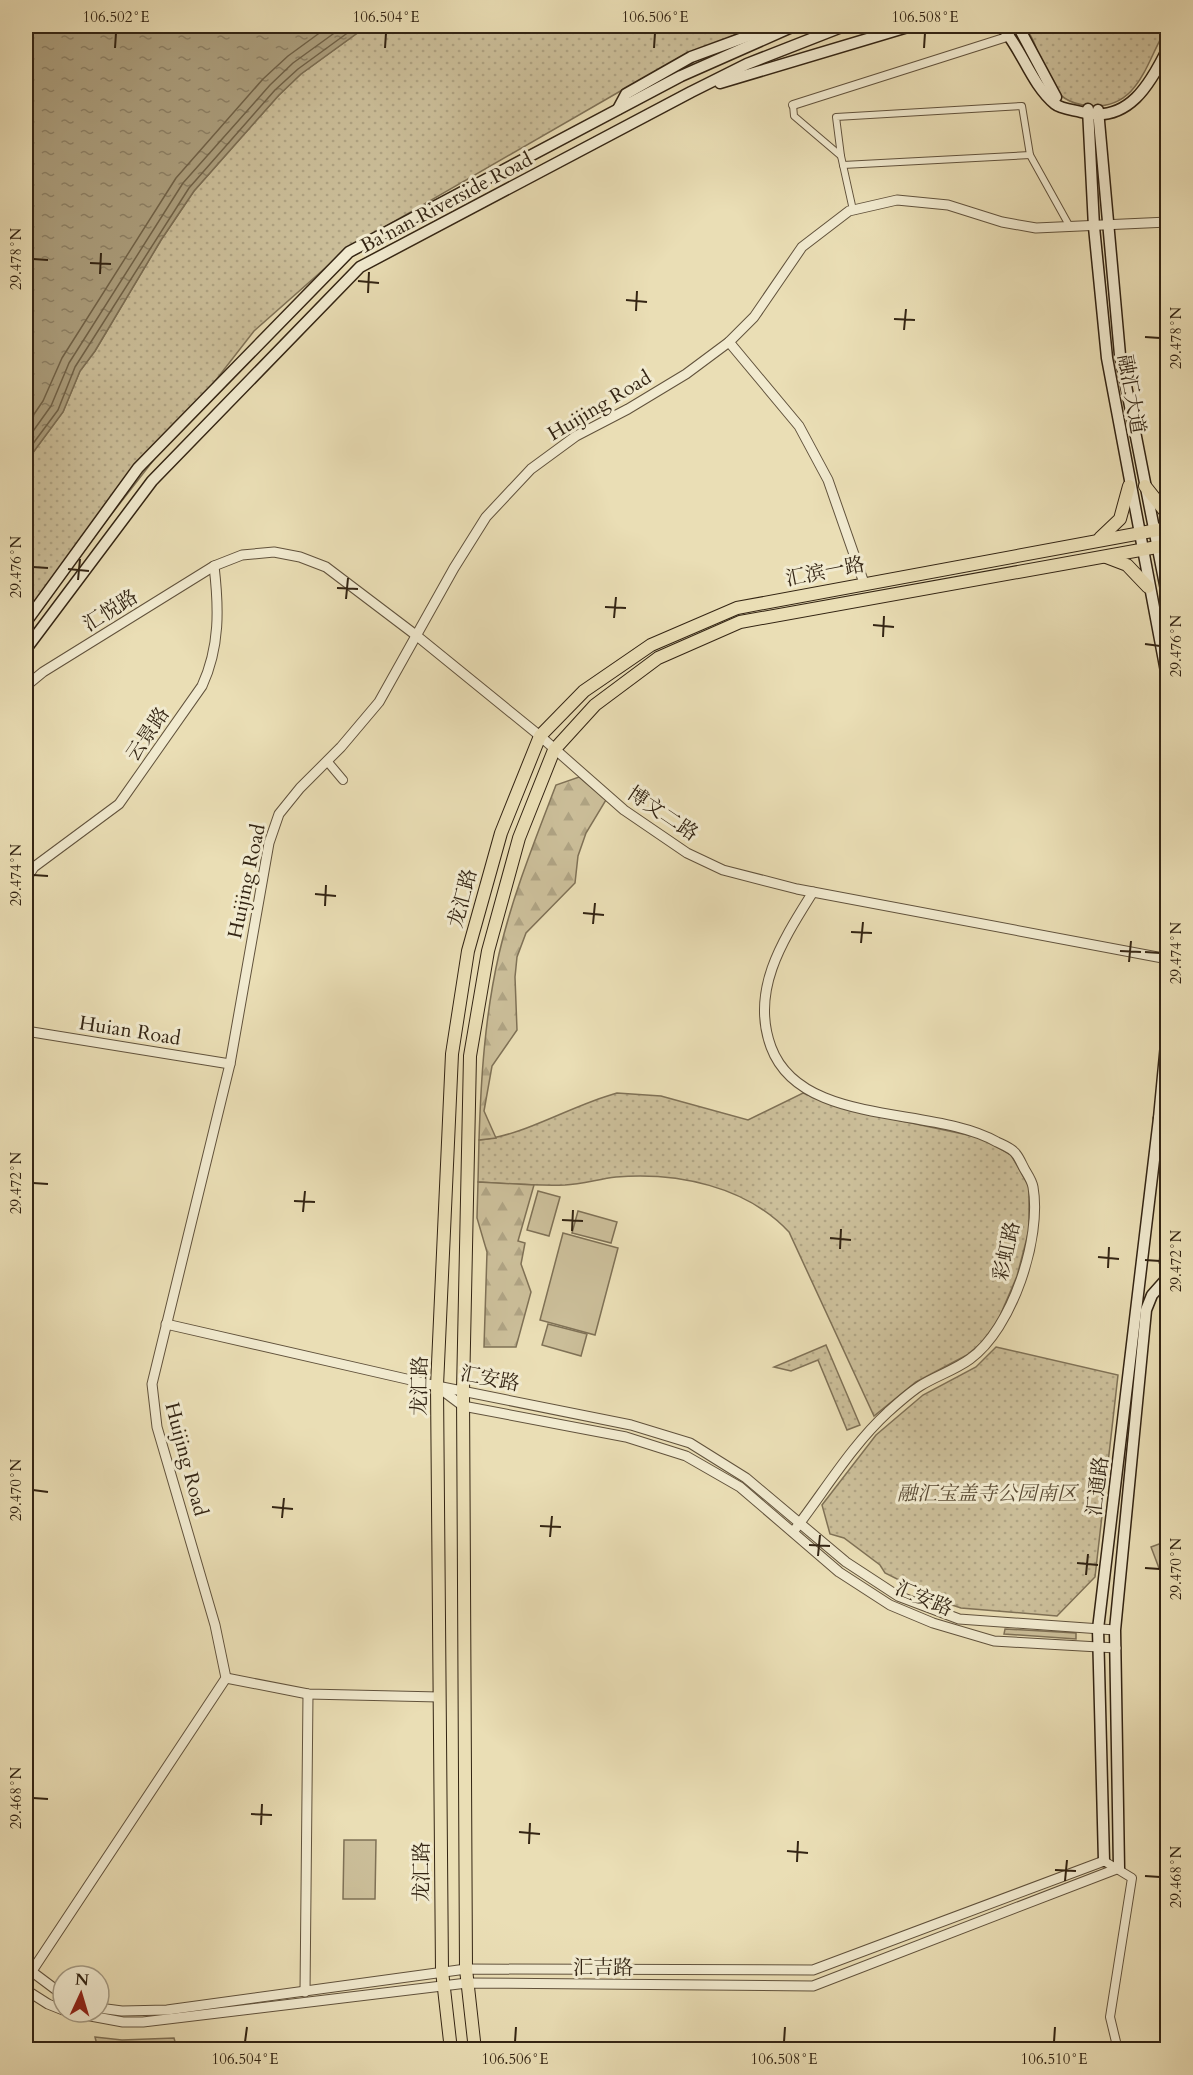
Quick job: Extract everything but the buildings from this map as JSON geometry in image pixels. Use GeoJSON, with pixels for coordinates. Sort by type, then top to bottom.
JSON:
{"type":"FeatureCollection","features":[{"type":"Feature","properties":{"kind":"main road"},"geometry":{"type":"LineString","coordinates":[[618,110],[626,94],[691,57],[776,26]]}},
{"type":"Feature","properties":{"kind":"main road","name":"Ba'nan Riverside Road"},"geometry":{"type":"LineString","coordinates":[[26,622],[138,468],[349,252],[681,76],[794,26]]}},
{"type":"Feature","properties":{"kind":"main road","name":"Ba'nan Riverside Road"},"geometry":{"type":"LineString","coordinates":[[26,649],[152,481],[360,267],[747,64],[844,26]]}},
{"type":"Feature","properties":{"kind":"main road"},"geometry":{"type":"LineString","coordinates":[[700,88],[912,26]]}},
{"type":"Feature","properties":{"kind":"main road"},"geometry":{"type":"LineString","coordinates":[[1000,26],[1010,36],[1043,91],[1057,106],[1093,112],[1130,105],[1152,81],[1167,48]]}},
{"type":"Feature","properties":{"kind":"main road"},"geometry":{"type":"LineString","coordinates":[[1018,26],[1058,100],[1093,112],[1115,106],[1138,91],[1149,77],[1167,36]]}},
{"type":"Feature","properties":{"kind":"main road","name":"融汇大道"},"geometry":{"type":"LineString","coordinates":[[1093,112],[1120,355],[1145,486],[1161,529],[1167,600]]}},
{"type":"Feature","properties":{"kind":"main road","name":"融汇大道"},"geometry":{"type":"LineString","coordinates":[[1093,112],[1094,226],[1107,358],[1137,533],[1167,682]]}},
{"type":"Feature","properties":{"kind":"main road"},"geometry":{"type":"LineString","coordinates":[[1097,540],[1112,530],[1120,519],[1130,486]]}},
{"type":"Feature","properties":{"kind":"main road"},"geometry":{"type":"LineString","coordinates":[[1145,486],[1167,515]]}},
{"type":"Feature","properties":{"kind":"main road","name":"汇滨一路"},"geometry":{"type":"LineString","coordinates":[[540,736],[584,691],[651,645],[737,608],[1161,529]]}},
{"type":"Feature","properties":{"kind":"main road","name":"汇滨一路"},"geometry":{"type":"LineString","coordinates":[[554,750],[595,705],[658,658],[740,622],[1162,545]]}},
{"type":"Feature","properties":{"kind":"main road"},"geometry":{"type":"LineString","coordinates":[[1098,556],[1127,565],[1148,587]]}},
{"type":"Feature","properties":{"kind":"main road","name":"龙汇路"},"geometry":{"type":"LineString","coordinates":[[450,2049],[442,1985],[437,1386],[454,1042],[468,951],[501,833],[540,736]]}},
{"type":"Feature","properties":{"kind":"main road","name":"龙汇路"},"geometry":{"type":"LineString","coordinates":[[475,2049],[466,1969],[463,1406],[470,1056],[488,951],[519,838],[554,750]]}},
{"type":"Feature","properties":{"kind":"main road"},"geometry":{"type":"LineString","coordinates":[[1167,1023],[1159,1118],[1167,1167]]}},
{"type":"Feature","properties":{"kind":"main road","name":"汇通路"},"geometry":{"type":"LineString","coordinates":[[1104,1861],[1098,1629],[1159,1118]]}},
{"type":"Feature","properties":{"kind":"main road","name":"汇通路"},"geometry":{"type":"LineString","coordinates":[[1119,1868],[1115,1630],[1146,1310],[1152,1295],[1167,1277]]}},
{"type":"Feature","properties":{"kind":"street"},"geometry":{"type":"LineString","coordinates":[[841,156],[794,116],[794,105],[1010,36]]}},
{"type":"Feature","properties":{"kind":"street"},"geometry":{"type":"LineString","coordinates":[[853,210],[841,156],[836,117],[1022,106],[1030,155],[1070,227]]}},
{"type":"Feature","properties":{"kind":"street"},"geometry":{"type":"LineString","coordinates":[[843,165],[1030,155]]}},
{"type":"Feature","properties":{"kind":"street","name":"Huijing Road"},"geometry":{"type":"LineString","coordinates":[[226,1678],[215,1625],[154,1414],[152,1384],[230,1064],[270,843],[279,814],[379,702],[454,568],[486,517],[531,469],[576,436],[628,409],[686,374],[729,342],[754,317],[802,247],[853,210],[897,200],[948,206],[1002,222],[1036,228],[1167,222]]}},
{"type":"Feature","properties":{"kind":"street"},"geometry":{"type":"LineString","coordinates":[[729,342],[799,426],[828,480],[864,583]]}},
{"type":"Feature","properties":{"kind":"street","name":"博文二路"},"geometry":{"type":"LineString","coordinates":[[214,566],[242,555],[274,552],[300,557],[326,567],[417,636],[540,736],[624,810],[687,853],[723,870],[813,892],[1167,959]]}},
{"type":"Feature","properties":{"kind":"street","name":"汇悦路"},"geometry":{"type":"LineString","coordinates":[[26,686],[43,672],[214,566]]}},
{"type":"Feature","properties":{"kind":"street","name":"云景路"},"geometry":{"type":"LineString","coordinates":[[26,879],[34,867],[119,804],[202,686],[210,668],[217,632],[214,566]]}},
{"type":"Feature","properties":{"kind":"street"},"geometry":{"type":"LineString","coordinates":[[327,761],[343,780]]}},
{"type":"Feature","properties":{"kind":"street","name":"彩虹路"},"geometry":{"type":"LineString","coordinates":[[793,1532],[866,1435],[888,1412],[919,1387],[969,1360],[988,1343],[1003,1322],[1021,1278],[1033,1232],[1033,1186],[1016,1152],[984,1134],[944,1123],[851,1106],[817,1094],[792,1080],[774,1056],[762,1012],[764,993],[784,938],[813,892]]}},
{"type":"Feature","properties":{"kind":"street","name":"Huian Road"},"geometry":{"type":"LineString","coordinates":[[26,1031],[230,1064]]}},
{"type":"Feature","properties":{"kind":"street"},"geometry":{"type":"LineString","coordinates":[[166,1324],[437,1386]]}},
{"type":"Feature","properties":{"kind":"street","name":"汇安路"},"geometry":{"type":"LineString","coordinates":[[437,1386],[631,1425],[690,1443],[747,1478],[846,1562],[898,1596],[938,1613],[982,1621],[1115,1630]]}},
{"type":"Feature","properties":{"kind":"street","name":"汇安路"},"geometry":{"type":"LineString","coordinates":[[437,1386],[463,1406],[626,1437],[686,1456],[740,1487],[839,1572],[890,1605],[933,1623],[994,1641],[1116,1648]]}},
{"type":"Feature","properties":{"kind":"street"},"geometry":{"type":"LineString","coordinates":[[51,1988],[27,1973],[226,1678],[308,1694],[440,1697]]}},
{"type":"Feature","properties":{"kind":"street"},"geometry":{"type":"LineString","coordinates":[[305,1992],[308,1694]]}},
{"type":"Feature","properties":{"kind":"street"},"geometry":{"type":"LineString","coordinates":[[1104,1861],[1119,1868],[1132,1878],[1110,2018],[1118,2049]]}},
{"type":"Feature","properties":{"kind":"street","name":"汇吉路"},"geometry":{"type":"LineString","coordinates":[[111,2010],[167,2010],[466,1969],[813,1970],[1104,1861]]}},
{"type":"Feature","properties":{"kind":"street","name":"汇吉路"},"geometry":{"type":"LineString","coordinates":[[111,2020],[143,2022],[467,1983],[813,1986],[1119,1868]]}},
{"type":"Feature","properties":{"kind":"street"},"geometry":{"type":"LineString","coordinates":[[26,1990],[51,2005]]}},
{"type":"Feature","properties":{"kind":"green space"},"geometry":{"type":"Polygon","coordinates":[[[367,26],[753,26],[624,89],[348,248],[254,331],[26,624],[26,462],[63,412],[80,371],[95,351],[161,240],[194,191],[279,95],[301,74],[367,26]]]}},
{"type":"Feature","properties":{"kind":"green space"},"geometry":{"type":"Polygon","coordinates":[[[1023,26],[1168,26],[1140,80],[1131,91],[1120,100],[1106,105],[1089,106],[1070,101],[1056,91],[1048,80],[1032,38],[1023,26]]]}},
{"type":"Feature","properties":{"kind":"green space"},"geometry":{"type":"Polygon","coordinates":[[[579,777],[606,800],[586,833],[578,856],[575,883],[526,933],[517,957],[515,977],[517,1030],[492,1066],[484,1111],[496,1138],[479,1140],[487,1023],[494,977],[510,911],[556,785],[579,777]]]}},
{"type":"Feature","properties":{"kind":"green space"},"geometry":{"type":"Polygon","coordinates":[[[617,1093],[661,1096],[748,1120],[803,1093],[850,1110],[982,1138],[1011,1155],[1029,1186],[1029,1230],[1017,1276],[999,1318],[986,1339],[967,1355],[916,1382],[874,1416],[789,1232],[772,1216],[752,1203],[709,1185],[663,1177],[616,1177],[565,1185],[478,1182],[479,1140],[531,1127],[617,1093]]]}},
{"type":"Feature","properties":{"kind":"green space"},"geometry":{"type":"Polygon","coordinates":[[[478,1182],[534,1185],[518,1241],[525,1243],[521,1264],[531,1292],[516,1347],[484,1347],[487,1252],[477,1218],[478,1182]]]}},
{"type":"Feature","properties":{"kind":"green space"},"geometry":{"type":"Polygon","coordinates":[[[538,1191],[560,1197],[549,1236],[527,1230],[538,1191]]]}},
{"type":"Feature","properties":{"kind":"green space"},"geometry":{"type":"Polygon","coordinates":[[[1167,1198],[1168,1267],[1165,1267],[1159,1263],[1167,1198]]]}},
{"type":"Feature","properties":{"kind":"green space"},"geometry":{"type":"Polygon","coordinates":[[[578,1211],[617,1222],[611,1243],[572,1233],[578,1211]]]}},
{"type":"Feature","properties":{"kind":"green space"},"geometry":{"type":"Polygon","coordinates":[[[563,1233],[618,1248],[595,1335],[540,1320],[563,1233]]]}},
{"type":"Feature","properties":{"kind":"green space"},"geometry":{"type":"Polygon","coordinates":[[[548,1324],[587,1334],[581,1356],[542,1345],[548,1324]]]}},
{"type":"Feature","properties":{"kind":"green space"},"geometry":{"type":"Polygon","coordinates":[[[826,1345],[860,1425],[847,1430],[818,1360],[791,1371],[774,1367],[826,1345]]]}},
{"type":"Feature","properties":{"kind":"green space","name":"融汇宝盖寺公园南区"},"geometry":{"type":"Polygon","coordinates":[[[996,1347],[1118,1375],[1095,1577],[1057,1616],[961,1608],[943,1602],[885,1573],[880,1565],[844,1538],[830,1534],[822,1505],[876,1435],[923,1395],[976,1367],[996,1347]]]}},
{"type":"Feature","properties":{"kind":"green space"},"geometry":{"type":"Polygon","coordinates":[[[1167,1541],[1167,1583],[1165,1584],[1151,1547],[1167,1541]]]}},
{"type":"Feature","properties":{"kind":"green space"},"geometry":{"type":"Polygon","coordinates":[[[1005,1629],[1076,1633],[1076,1639],[1004,1634],[1005,1629]]]}},
{"type":"Feature","properties":{"kind":"green space"},"geometry":{"type":"Polygon","coordinates":[[[344,1840],[376,1840],[375,1899],[343,1899],[344,1840]]]}},
{"type":"Feature","properties":{"kind":"green space"},"geometry":{"type":"Polygon","coordinates":[[[95,2037],[122,2040],[174,2038],[177,2049],[98,2049],[95,2037]]]}},
{"type":"Feature","properties":{"kind":"water"},"geometry":{"type":"Polygon","coordinates":[[[26,26],[367,26],[301,74],[279,95],[194,191],[161,240],[95,351],[80,371],[63,412],[26,462],[26,26]]]}}]}
